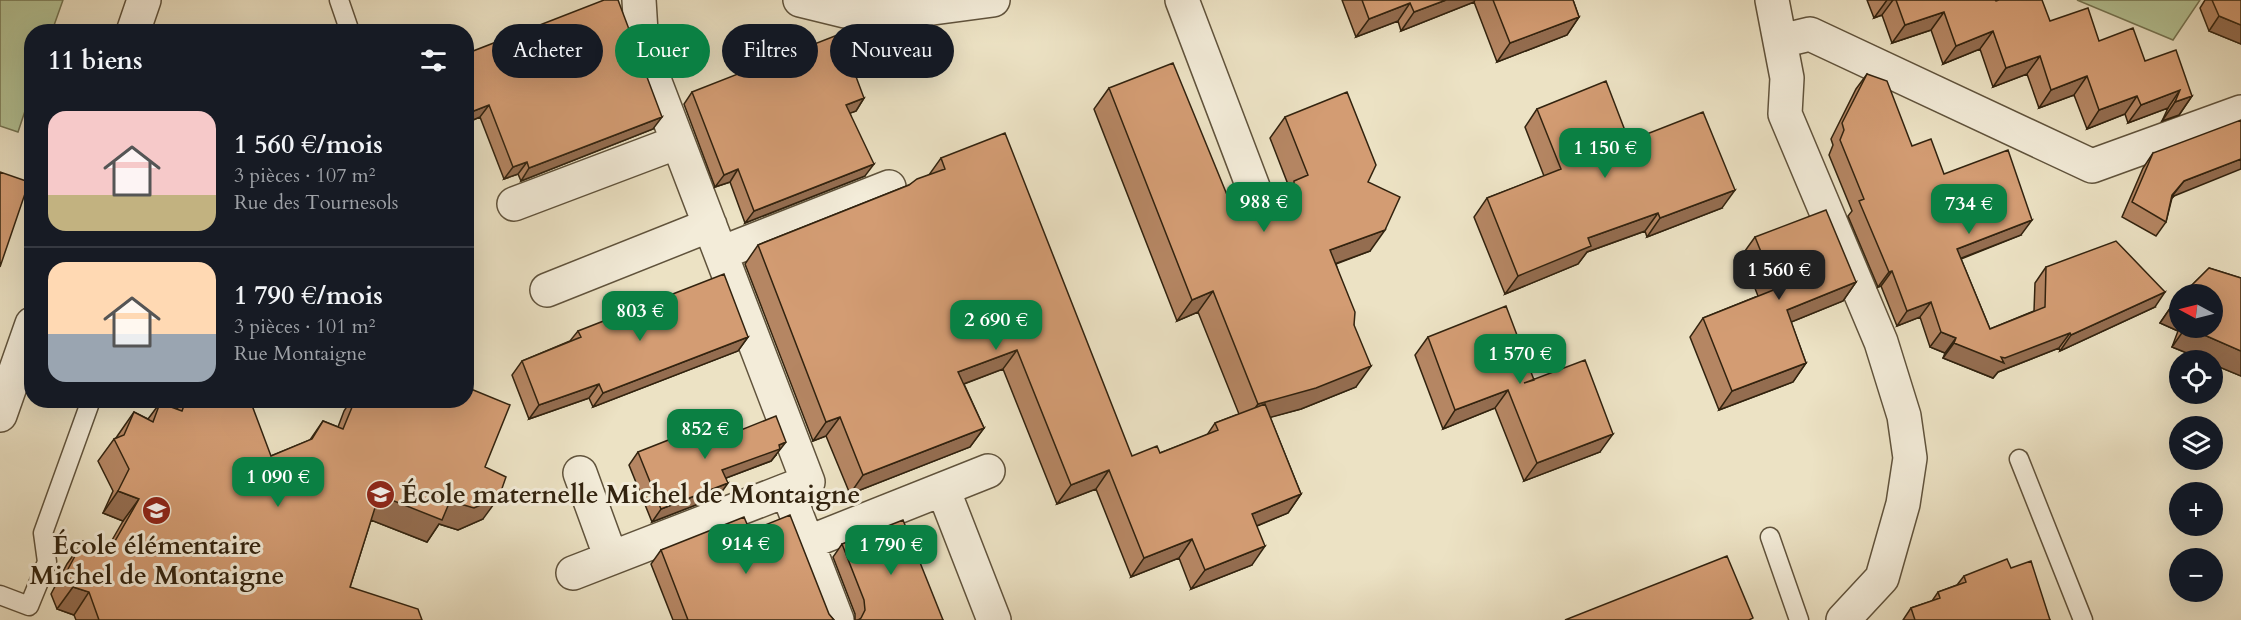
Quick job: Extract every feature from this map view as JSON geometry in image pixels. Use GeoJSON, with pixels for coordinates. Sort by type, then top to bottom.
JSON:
{"type":"FeatureCollection","features":[{"type":"Feature","properties":{"kind":"street"},"geometry":{"type":"LineString","coordinates":[[136,24],[144,0]]}},
{"type":"Feature","properties":{"kind":"street"},"geometry":{"type":"LineString","coordinates":[[573,573],[807,482],[642,48],[639,0]]}},
{"type":"Feature","properties":{"kind":"street"},"geometry":{"type":"LineString","coordinates":[[800,0],[845,11],[903,12],[993,0]]}},
{"type":"Feature","properties":{"kind":"street"},"geometry":{"type":"LineString","coordinates":[[1182,0],[1261,208]]}},
{"type":"Feature","properties":{"kind":"street"},"geometry":{"type":"LineString","coordinates":[[1772,0],[1787,78],[1785,114],[1881,342],[1904,416],[1910,458],[1903,504],[1882,578],[1843,620]]}},
{"type":"Feature","properties":{"kind":"street"},"geometry":{"type":"LineString","coordinates":[[1781,42],[1810,34],[2092,166],[2241,112]]}},
{"type":"Feature","properties":{"kind":"street"},"geometry":{"type":"LineString","coordinates":[[514,204],[678,142]]}},
{"type":"Feature","properties":{"kind":"street"},"geometry":{"type":"LineString","coordinates":[[547,291],[889,188]]}},
{"type":"Feature","properties":{"kind":"street"},"geometry":{"type":"LineString","coordinates":[[0,415],[24,347]]}},
{"type":"Feature","properties":{"kind":"street"},"geometry":{"type":"LineString","coordinates":[[807,543],[988,471]]}},
{"type":"Feature","properties":{"kind":"street"},"geometry":{"type":"LineString","coordinates":[[580,473],[611,558]]}},
{"type":"Feature","properties":{"kind":"street"},"geometry":{"type":"LineString","coordinates":[[943,489],[994,620]]}},
{"type":"Feature","properties":{"kind":"street"},"geometry":{"type":"LineString","coordinates":[[786,490],[837,620]]}},
{"type":"Feature","properties":{"kind":"lane"},"geometry":{"type":"LineString","coordinates":[[339,0],[347,24]]}},
{"type":"Feature","properties":{"kind":"lane"},"geometry":{"type":"LineString","coordinates":[[0,595],[29,613],[46,562],[43,533],[88,408]]}},
{"type":"Feature","properties":{"kind":"lane"},"geometry":{"type":"LineString","coordinates":[[2019,459],[2083,620]]}},
{"type":"Feature","properties":{"kind":"lane"},"geometry":{"type":"LineString","coordinates":[[1770,537],[1799,620]]}},
{"type":"Feature","properties":{"kind":"green space"},"geometry":{"type":"Polygon","coordinates":[[[0,0],[63,0],[54,24],[24,24],[24,114],[18,132],[0,126],[0,0]]]}},
{"type":"Feature","properties":{"kind":"green space"},"geometry":{"type":"Polygon","coordinates":[[[2077,0],[2200,0],[2173,40],[2077,0]]]}},
{"type":"Feature","properties":{"kind":"building"},"geometry":{"type":"Polygon","coordinates":[[[604,0],[618,0],[627,24],[615,24],[615,78],[647,78],[662,117],[529,168],[527,162],[513,167],[489,105],[474,111],[474,51],[492,44],[492,78],[603,78],[603,24],[542,24],[604,0]]]}},
{"type":"Feature","properties":{"kind":"building"},"geometry":{"type":"Polygon","coordinates":[[[1362,0],[1446,0],[1414,12],[1410,3],[1369,19],[1362,0]]]}},
{"type":"Feature","properties":{"kind":"building"},"geometry":{"type":"Polygon","coordinates":[[[1493,0],[1573,0],[1579,17],[1510,43],[1493,0]]]}},
{"type":"Feature","properties":{"kind":"building"},"geometry":{"type":"Polygon","coordinates":[[[1896,0],[2042,0],[2050,21],[2088,8],[2099,41],[2133,28],[2145,61],[2176,50],[2192,96],[2175,102],[2180,90],[2141,105],[2137,96],[2099,110],[2087,76],[2051,90],[2040,56],[2006,68],[1993,31],[1956,46],[1944,12],[1905,25],[1896,0]]]}},
{"type":"Feature","properties":{"kind":"building"},"geometry":{"type":"Polygon","coordinates":[[[2212,0],[2241,0],[2241,25],[2219,16],[2212,0]]]}},
{"type":"Feature","properties":{"kind":"building"},"geometry":{"type":"Polygon","coordinates":[[[830,38],[830,78],[856,78],[864,98],[846,105],[874,164],[754,211],[738,169],[724,175],[692,92],[728,78],[818,78],[818,43],[830,38]]]}},
{"type":"Feature","properties":{"kind":"building"},"geometry":{"type":"Polygon","coordinates":[[[1173,63],[1232,207],[1260,196],[1264,202],[1273,205],[1283,204],[1290,199],[1294,190],[1294,181],[1308,175],[1285,117],[1347,92],[1376,165],[1368,182],[1400,197],[1385,230],[1330,250],[1355,312],[1354,325],[1371,366],[1316,388],[1258,404],[1213,291],[1192,300],[1109,88],[1173,63]]]}},
{"type":"Feature","properties":{"kind":"building"},"geometry":{"type":"Polygon","coordinates":[[[1867,74],[1887,81],[1912,146],[1931,139],[1944,174],[2008,150],[2032,220],[1957,249],[1990,329],[2045,307],[2046,267],[2116,241],[2165,292],[2071,335],[2070,333],[2005,358],[2001,357],[2004,363],[1954,343],[1956,338],[1941,332],[1931,302],[1907,311],[1892,271],[1889,272],[1859,201],[1864,199],[1840,140],[1844,130],[1842,123],[1867,74]]]}},
{"type":"Feature","properties":{"kind":"building"},"geometry":{"type":"Polygon","coordinates":[[[1606,81],[1629,141],[1703,112],[1735,190],[1660,218],[1658,213],[1588,238],[1591,246],[1518,276],[1487,198],[1561,169],[1537,109],[1606,81]]]}},
{"type":"Feature","properties":{"kind":"building"},"geometry":{"type":"Polygon","coordinates":[[[2241,120],[2241,159],[2184,181],[2172,195],[2166,222],[2132,202],[2153,153],[2241,120]]]}},
{"type":"Feature","properties":{"kind":"building"},"geometry":{"type":"Polygon","coordinates":[[[1005,133],[1132,456],[1157,446],[1160,453],[1218,430],[1215,423],[1265,404],[1301,494],[1252,514],[1265,546],[1205,570],[1192,539],[1144,558],[1109,470],[1071,485],[1017,350],[958,372],[984,428],[863,475],[840,417],[826,422],[758,245],[945,169],[941,158],[1005,133]]]}},
{"type":"Feature","properties":{"kind":"building"},"geometry":{"type":"Polygon","coordinates":[[[0,172],[24,180],[24,197],[0,267],[0,172]]]}},
{"type":"Feature","properties":{"kind":"building"},"geometry":{"type":"Polygon","coordinates":[[[1826,210],[1856,282],[1787,310],[1806,363],[1732,391],[1703,318],[1776,289],[1755,237],[1826,210]]]}},
{"type":"Feature","properties":{"kind":"building"},"geometry":{"type":"Polygon","coordinates":[[[2209,268],[2241,278],[2241,351],[2211,338],[2223,338],[2223,284],[2193,284],[2209,268]]]}},
{"type":"Feature","properties":{"kind":"building"},"geometry":{"type":"Polygon","coordinates":[[[724,274],[748,337],[603,393],[599,384],[539,405],[522,361],[581,337],[578,331],[724,274]]]}},
{"type":"Feature","properties":{"kind":"building"},"geometry":{"type":"Polygon","coordinates":[[[1506,306],[1534,379],[1585,360],[1613,434],[1537,463],[1508,390],[1455,410],[1428,337],[1506,306]]]}},
{"type":"Feature","properties":{"kind":"building"},"geometry":{"type":"Polygon","coordinates":[[[474,390],[510,405],[485,467],[506,477],[499,497],[474,508],[450,501],[442,520],[379,495],[350,587],[418,609],[422,620],[99,620],[89,592],[73,587],[67,571],[83,541],[107,555],[139,499],[118,491],[129,469],[114,439],[124,435],[134,412],[153,422],[158,408],[174,408],[182,411],[183,408],[253,408],[271,456],[312,439],[323,421],[343,429],[352,408],[474,408],[474,390]]]}},
{"type":"Feature","properties":{"kind":"building"},"geometry":{"type":"Polygon","coordinates":[[[776,416],[786,442],[779,445],[780,449],[722,470],[728,483],[661,509],[638,452],[704,426],[711,442],[776,416]]]}},
{"type":"Feature","properties":{"kind":"building"},"geometry":{"type":"Polygon","coordinates":[[[790,515],[829,614],[834,620],[688,620],[661,550],[744,517],[750,531],[790,515]]]}},
{"type":"Feature","properties":{"kind":"building"},"geometry":{"type":"Polygon","coordinates":[[[903,520],[943,620],[858,620],[865,610],[864,600],[842,544],[903,520]]]}},
{"type":"Feature","properties":{"kind":"building"},"geometry":{"type":"Polygon","coordinates":[[[1727,556],[1753,618],[1749,620],[1565,620],[1727,556]]]}},
{"type":"Feature","properties":{"kind":"building"},"geometry":{"type":"Polygon","coordinates":[[[2007,559],[2011,568],[2031,561],[2050,620],[1915,620],[1911,608],[1940,598],[1938,592],[1966,582],[1964,576],[2007,559]]]}},
{"type":"Feature","properties":{"kind":"place","name":"École maternelle Michel de Montaigne"},"geometry":{"type":"Point","coordinates":[380,494]}},
{"type":"Feature","properties":{"kind":"place","name":"École élémentaire Michel de Montaigne"},"geometry":{"type":"Point","coordinates":[157,511]}}]}
